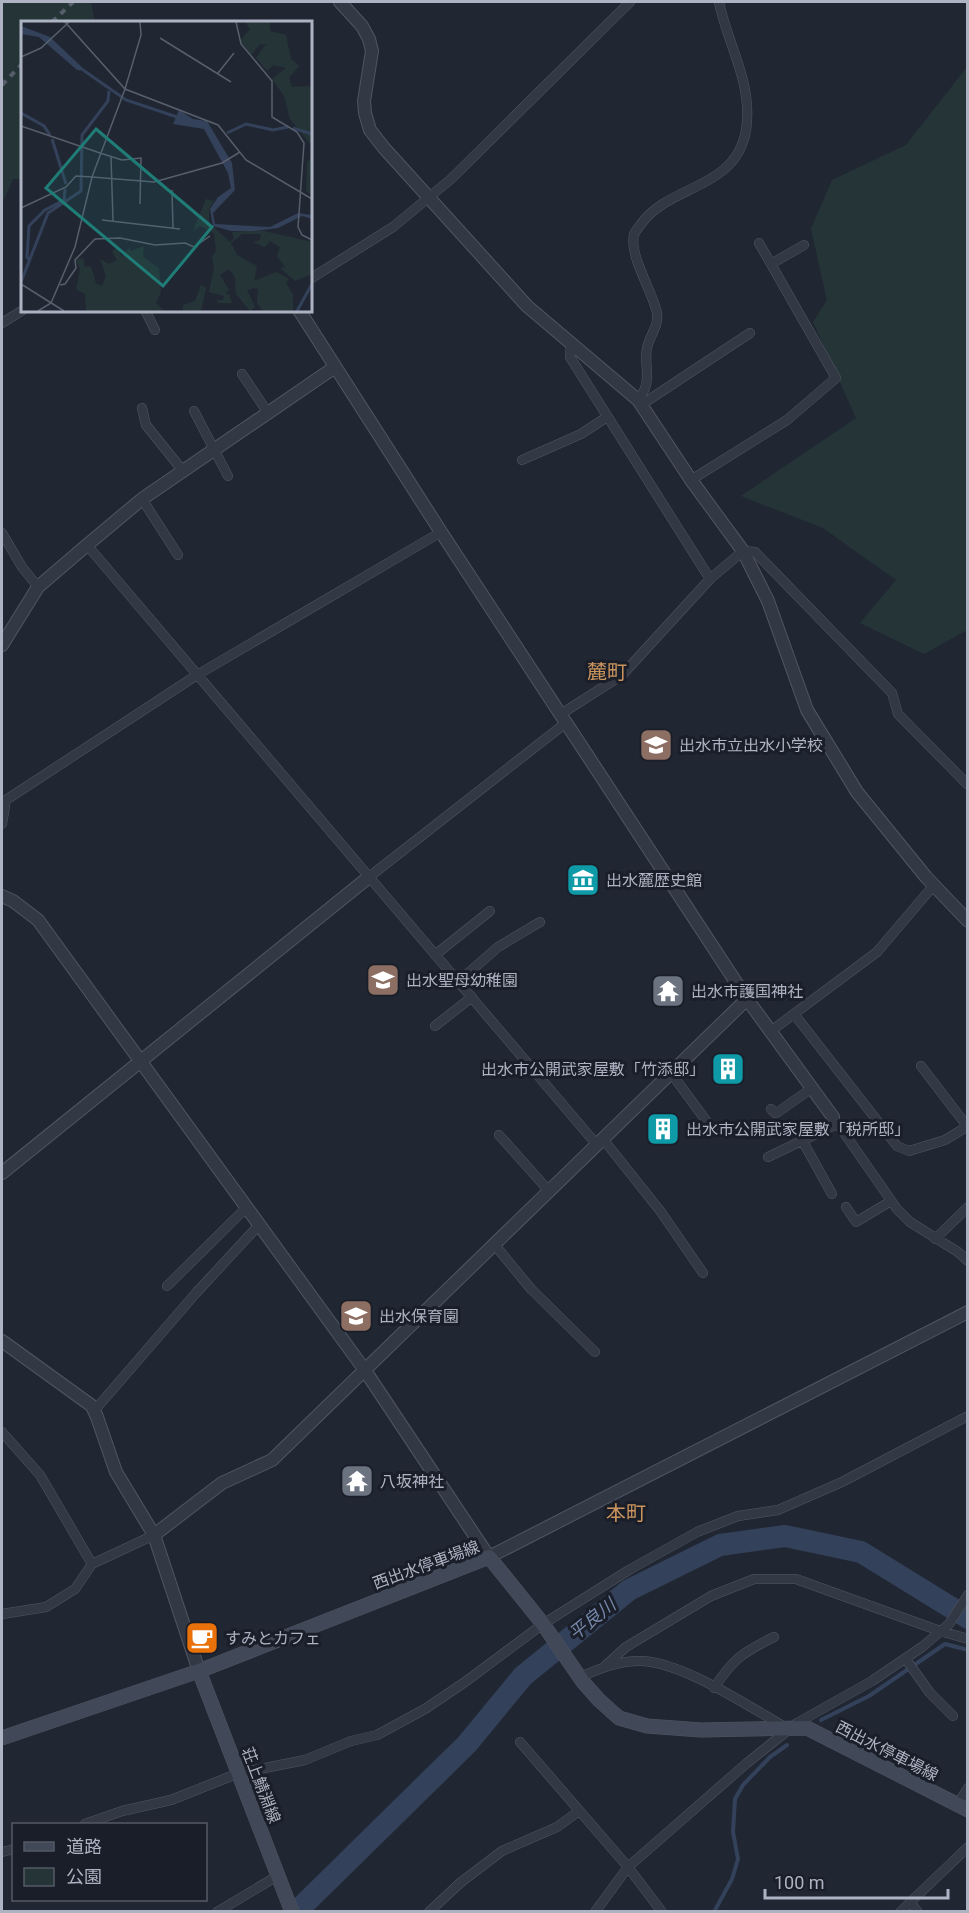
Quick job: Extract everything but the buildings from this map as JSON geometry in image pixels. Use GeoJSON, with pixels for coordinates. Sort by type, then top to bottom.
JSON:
{"type":"FeatureCollection","features":[{"type":"Feature","properties":{"kind":"main road","name":"西出水停車場線"},"geometry":{"type":"LineString","coordinates":[[2,1738],[199,1671],[489,1557],[543,1624],[598,1700],[619,1718],[647,1726],[701,1730],[807,1728],[962,1808]]}},
{"type":"Feature","properties":{"kind":"main road","name":"荘上鯖淵線"},"geometry":{"type":"LineString","coordinates":[[199,1671],[292,1911]]}},
{"type":"Feature","properties":{"kind":"street"},"geometry":{"type":"LineString","coordinates":[[340,2],[362,26],[372,51],[364,101],[370,130],[526,306],[640,403],[691,480],[743,551],[768,601],[807,710],[857,792],[934,885],[968,921]]}},
{"type":"Feature","properties":{"kind":"street"},"geometry":{"type":"LineString","coordinates":[[312,278],[393,226],[451,179],[630,2]]}},
{"type":"Feature","properties":{"kind":"street"},"geometry":{"type":"LineString","coordinates":[[640,403],[646,387],[647,347],[657,323],[657,311],[634,248],[634,234],[646,217],[664,203],[711,179],[733,161],[745,134],[747,121],[745,91],[740,64],[719,2]]}},
{"type":"Feature","properties":{"kind":"street"},"geometry":{"type":"LineString","coordinates":[[691,480],[787,420],[836,378],[759,243]]}},
{"type":"Feature","properties":{"kind":"street"},"geometry":{"type":"LineString","coordinates":[[771,264],[804,245]]}},
{"type":"Feature","properties":{"kind":"street"},"geometry":{"type":"LineString","coordinates":[[2,323],[21,311]]}},
{"type":"Feature","properties":{"kind":"street"},"geometry":{"type":"LineString","coordinates":[[146,312],[155,330]]}},
{"type":"Feature","properties":{"kind":"street"},"geometry":{"type":"LineString","coordinates":[[300,312],[441,532],[747,999],[891,1201],[910,1222],[958,1252],[968,1261]]}},
{"type":"Feature","properties":{"kind":"street"},"geometry":{"type":"LineString","coordinates":[[640,403],[750,333]]}},
{"type":"Feature","properties":{"kind":"street"},"geometry":{"type":"LineString","coordinates":[[571,343],[570,357],[710,579]]}},
{"type":"Feature","properties":{"kind":"street"},"geometry":{"type":"LineString","coordinates":[[2,645],[38,587],[87,545],[142,499],[334,367]]}},
{"type":"Feature","properties":{"kind":"street"},"geometry":{"type":"LineString","coordinates":[[242,374],[268,413]]}},
{"type":"Feature","properties":{"kind":"street"},"geometry":{"type":"LineString","coordinates":[[142,408],[146,425],[183,471]]}},
{"type":"Feature","properties":{"kind":"street"},"geometry":{"type":"LineString","coordinates":[[194,411],[228,476]]}},
{"type":"Feature","properties":{"kind":"street"},"geometry":{"type":"LineString","coordinates":[[522,460],[581,434],[607,417]]}},
{"type":"Feature","properties":{"kind":"street"},"geometry":{"type":"LineString","coordinates":[[142,499],[178,555]]}},
{"type":"Feature","properties":{"kind":"street"},"geometry":{"type":"LineString","coordinates":[[2,824],[6,800],[197,675],[441,532]]}},
{"type":"Feature","properties":{"kind":"street"},"geometry":{"type":"LineString","coordinates":[[2,533],[22,567],[38,587]]}},
{"type":"Feature","properties":{"kind":"street"},"geometry":{"type":"LineString","coordinates":[[87,545],[458,982],[661,1212],[703,1273]]}},
{"type":"Feature","properties":{"kind":"street"},"geometry":{"type":"LineString","coordinates":[[2,1173],[564,718],[622,675],[710,579],[743,551],[755,552],[892,693],[898,714],[968,785]]}},
{"type":"Feature","properties":{"kind":"street"},"geometry":{"type":"LineString","coordinates":[[771,1031],[877,952],[934,885]]}},
{"type":"Feature","properties":{"kind":"street"},"geometry":{"type":"LineString","coordinates":[[2,896],[13,901],[38,920],[364,1370],[489,1557],[968,1312]]}},
{"type":"Feature","properties":{"kind":"street"},"geometry":{"type":"LineString","coordinates":[[435,955],[490,911]]}},
{"type":"Feature","properties":{"kind":"street"},"geometry":{"type":"LineString","coordinates":[[458,982],[498,947],[540,922]]}},
{"type":"Feature","properties":{"kind":"street"},"geometry":{"type":"LineString","coordinates":[[435,1026],[471,997]]}},
{"type":"Feature","properties":{"kind":"street"},"geometry":{"type":"LineString","coordinates":[[2,1614],[46,1607],[75,1589],[92,1564],[154,1535],[222,1483],[272,1460],[747,999]]}},
{"type":"Feature","properties":{"kind":"street"},"geometry":{"type":"LineString","coordinates":[[794,1014],[897,1146],[909,1151],[945,1140],[968,1126],[921,1066]]}},
{"type":"Feature","properties":{"kind":"street"},"geometry":{"type":"LineString","coordinates":[[671,1073],[713,1130]]}},
{"type":"Feature","properties":{"kind":"street"},"geometry":{"type":"LineString","coordinates":[[771,1109],[775,1113],[778,1112],[812,1088]]}},
{"type":"Feature","properties":{"kind":"street"},"geometry":{"type":"LineString","coordinates":[[768,1157],[835,1120]]}},
{"type":"Feature","properties":{"kind":"street"},"geometry":{"type":"LineString","coordinates":[[499,1135],[549,1191]]}},
{"type":"Feature","properties":{"kind":"street"},"geometry":{"type":"LineString","coordinates":[[802,1140],[832,1194]]}},
{"type":"Feature","properties":{"kind":"street"},"geometry":{"type":"LineString","coordinates":[[846,1207],[856,1222],[891,1201]]}},
{"type":"Feature","properties":{"kind":"street"},"geometry":{"type":"LineString","coordinates":[[935,1239],[968,1207]]}},
{"type":"Feature","properties":{"kind":"street"},"geometry":{"type":"LineString","coordinates":[[167,1286],[246,1208]]}},
{"type":"Feature","properties":{"kind":"street"},"geometry":{"type":"LineString","coordinates":[[94,1411],[258,1225]]}},
{"type":"Feature","properties":{"kind":"street"},"geometry":{"type":"LineString","coordinates":[[494,1244],[531,1289],[595,1352]]}},
{"type":"Feature","properties":{"kind":"street"},"geometry":{"type":"LineString","coordinates":[[2,1341],[92,1406],[116,1472],[154,1535],[199,1671]]}},
{"type":"Feature","properties":{"kind":"street"},"geometry":{"type":"LineString","coordinates":[[88,1823],[122,1811],[171,1800],[239,1773],[305,1760],[351,1741],[377,1735],[458,1688],[543,1624],[629,1570],[697,1532],[738,1516],[778,1510],[842,1482],[968,1416]]}},
{"type":"Feature","properties":{"kind":"street"},"geometry":{"type":"LineString","coordinates":[[2,1432],[40,1475],[92,1564]]}},
{"type":"Feature","properties":{"kind":"street"},"geometry":{"type":"LineString","coordinates":[[605,1666],[626,1647],[711,1596],[754,1579],[796,1579],[968,1639]]}},
{"type":"Feature","properties":{"kind":"street"},"geometry":{"type":"LineString","coordinates":[[595,1911],[628,1867],[708,1800],[747,1763],[818,1710],[872,1681],[906,1659],[949,1624],[968,1595]]}},
{"type":"Feature","properties":{"kind":"street"},"geometry":{"type":"LineString","coordinates":[[714,1688],[729,1665],[747,1650],[774,1637]]}},
{"type":"Feature","properties":{"kind":"street"},"geometry":{"type":"LineString","coordinates":[[906,1659],[930,1693],[953,1716]]}},
{"type":"Feature","properties":{"kind":"street"},"geometry":{"type":"LineString","coordinates":[[580,1677],[605,1666],[640,1661],[667,1664],[790,1730]]}},
{"type":"Feature","properties":{"kind":"street"},"geometry":{"type":"LineString","coordinates":[[520,1742],[628,1867],[662,1911]]}},
{"type":"Feature","properties":{"kind":"street"},"geometry":{"type":"LineString","coordinates":[[962,1808],[968,1788]]}},
{"type":"Feature","properties":{"kind":"street"},"geometry":{"type":"LineString","coordinates":[[429,1911],[502,1851],[557,1827],[579,1810]]}},
{"type":"Feature","properties":{"kind":"street"},"geometry":{"type":"LineString","coordinates":[[900,1911],[968,1847]]}},
{"type":"Feature","properties":{"kind":"street"},"geometry":{"type":"LineString","coordinates":[[217,1911],[279,1875]]}},
{"type":"Feature","properties":{"kind":"street"},"geometry":{"type":"LineString","coordinates":[[910,1902],[918,1911]]}},
{"type":"Feature","properties":{"kind":"green space"},"geometry":{"type":"Polygon","coordinates":[[[2,2],[91,2],[95,21],[21,21],[21,179],[13,179],[2,204],[2,2]]]}},
{"type":"Feature","properties":{"kind":"green space"},"geometry":{"type":"Polygon","coordinates":[[[967,67],[967,630],[924,654],[860,623],[896,580],[823,528],[741,496],[856,418],[813,322],[827,300],[811,229],[832,180],[906,145],[967,67]]]}},
{"type":"Feature","properties":{"kind":"waterway","name":"平良川"},"geometry":{"type":"LineString","coordinates":[[296,1912],[467,1744],[523,1676],[629,1590],[720,1545],[785,1536],[861,1552],[968,1618]]}},
{"type":"Feature","properties":{"kind":"waterway"},"geometry":{"type":"LineString","coordinates":[[821,1720],[869,1696],[945,1644],[968,1650]]}},
{"type":"Feature","properties":{"kind":"waterway"},"geometry":{"type":"LineString","coordinates":[[714,1912],[732,1879],[738,1859],[733,1832],[735,1799],[743,1785],[770,1757],[787,1745]]}},
{"type":"Feature","properties":{"kind":"railway"},"geometry":{"type":"LineString","coordinates":[[53,21],[73,2]]}},
{"type":"Feature","properties":{"kind":"railway"},"geometry":{"type":"LineString","coordinates":[[2,85],[21,65]]}},
{"type":"Feature","properties":{"kind":"place","name":"出水市立出水小学校"},"geometry":{"type":"Point","coordinates":[656,745]}},
{"type":"Feature","properties":{"kind":"place","name":"出水麓歴史館"},"geometry":{"type":"Point","coordinates":[583,880]}},
{"type":"Feature","properties":{"kind":"place","name":"出水聖母幼稚園"},"geometry":{"type":"Point","coordinates":[383,980]}},
{"type":"Feature","properties":{"kind":"place","name":"出水市護国神社"},"geometry":{"type":"Point","coordinates":[668,991]}},
{"type":"Feature","properties":{"kind":"place","name":"出水市公開武家屋敷「竹添邸」"},"geometry":{"type":"Point","coordinates":[728,1069]}},
{"type":"Feature","properties":{"kind":"place","name":"出水市公開武家屋敷「税所邸」"},"geometry":{"type":"Point","coordinates":[663,1129]}},
{"type":"Feature","properties":{"kind":"place","name":"出水保育園"},"geometry":{"type":"Point","coordinates":[356,1316]}},
{"type":"Feature","properties":{"kind":"place","name":"八坂神社"},"geometry":{"type":"Point","coordinates":[357,1481]}},
{"type":"Feature","properties":{"kind":"place","name":"すみとカフェ"},"geometry":{"type":"Point","coordinates":[202,1638]}},
{"type":"Feature","properties":{"kind":"district","name":"麓町"},"geometry":{"type":"Point","coordinates":[607,672]}},
{"type":"Feature","properties":{"kind":"district","name":"本町"},"geometry":{"type":"Point","coordinates":[626,1513]}}]}
